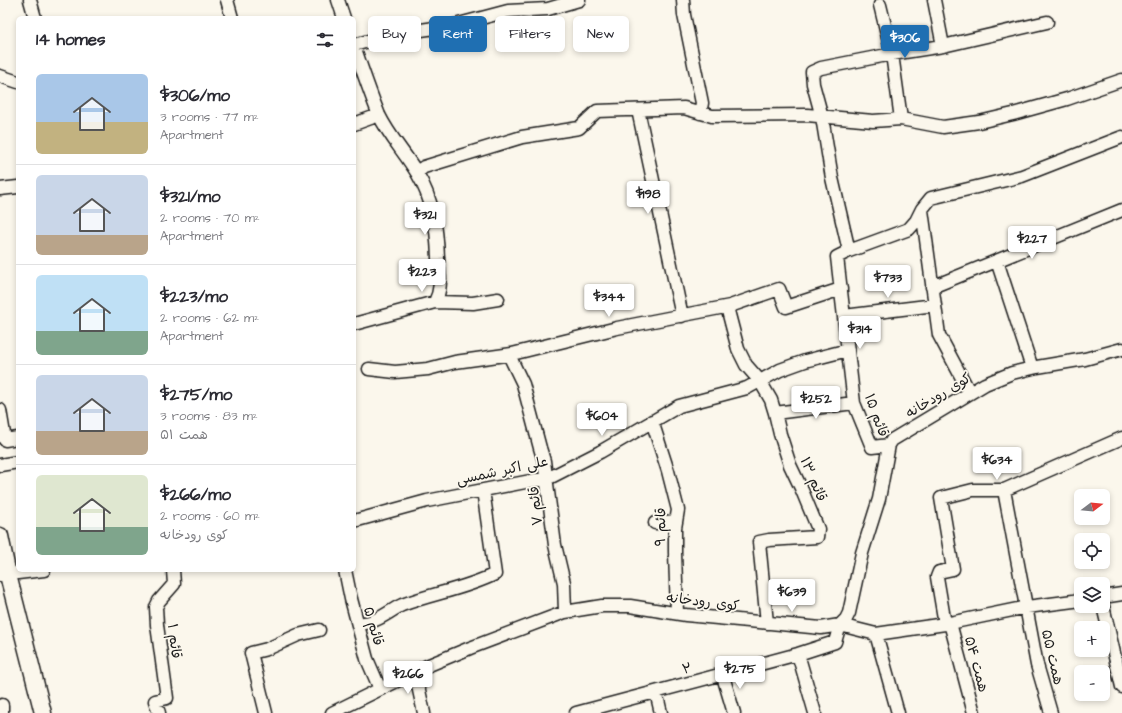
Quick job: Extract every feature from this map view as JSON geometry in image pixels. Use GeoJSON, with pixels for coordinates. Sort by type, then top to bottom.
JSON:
{"type":"FeatureCollection","features":[{"type":"Feature","properties":{"kind":"main road"},"geometry":{"type":"LineString","coordinates":[[0,536],[4,575],[43,713]]}},
{"type":"Feature","properties":{"kind":"street"},"geometry":{"type":"LineString","coordinates":[[30,0],[34,16]]}},
{"type":"Feature","properties":{"kind":"street"},"geometry":{"type":"LineString","coordinates":[[227,0],[231,16]]}},
{"type":"Feature","properties":{"kind":"street"},"geometry":{"type":"LineString","coordinates":[[338,0],[343,16]]}},
{"type":"Feature","properties":{"kind":"street"},"geometry":{"type":"LineString","coordinates":[[356,45],[394,34],[455,25],[510,6],[548,10],[579,0]]}},
{"type":"Feature","properties":{"kind":"street"},"geometry":{"type":"LineString","coordinates":[[683,0],[684,15],[702,103],[700,113]]}},
{"type":"Feature","properties":{"kind":"street"},"geometry":{"type":"LineString","coordinates":[[934,0],[943,46]]}},
{"type":"Feature","properties":{"kind":"street"},"geometry":{"type":"LineString","coordinates":[[880,5],[892,54],[901,119]]}},
{"type":"Feature","properties":{"kind":"street"},"geometry":{"type":"LineString","coordinates":[[1047,22],[943,46],[821,68],[812,72],[813,84],[822,117],[832,178],[849,251],[909,229],[931,198],[1022,176],[1122,137]]}},
{"type":"Feature","properties":{"kind":"street"},"geometry":{"type":"LineString","coordinates":[[356,51],[380,115],[390,135],[417,172],[431,202],[436,223],[441,279],[439,294],[435,302]]}},
{"type":"Feature","properties":{"kind":"street"},"geometry":{"type":"LineString","coordinates":[[0,76],[16,81]]}},
{"type":"Feature","properties":{"kind":"street"},"geometry":{"type":"LineString","coordinates":[[417,172],[424,167],[522,137],[579,128],[597,111],[684,108],[712,116],[807,115],[873,120],[901,119],[943,126],[979,122],[1013,114],[1067,99],[1122,80]]}},
{"type":"Feature","properties":{"kind":"street"},"geometry":{"type":"LineString","coordinates":[[638,110],[682,316]]}},
{"type":"Feature","properties":{"kind":"street"},"geometry":{"type":"LineString","coordinates":[[356,123],[380,115]]}},
{"type":"Feature","properties":{"kind":"street"},"geometry":{"type":"LineString","coordinates":[[0,189],[16,187]]}},
{"type":"Feature","properties":{"kind":"street"},"geometry":{"type":"LineString","coordinates":[[922,209],[939,335],[970,393]]}},
{"type":"Feature","properties":{"kind":"street"},"geometry":{"type":"LineString","coordinates":[[932,287],[1122,210]]}},
{"type":"Feature","properties":{"kind":"street","name":"قائم ۱۵"},"geometry":{"type":"LineString","coordinates":[[849,251],[837,257],[854,403],[872,447],[889,445]]}},
{"type":"Feature","properties":{"kind":"street"},"geometry":{"type":"LineString","coordinates":[[997,261],[1032,368]]}},
{"type":"Feature","properties":{"kind":"street"},"geometry":{"type":"LineString","coordinates":[[369,369],[396,372],[509,355],[617,328],[727,307],[779,289],[786,307],[841,289]]}},
{"type":"Feature","properties":{"kind":"street"},"geometry":{"type":"LineString","coordinates":[[356,323],[435,302],[473,303],[498,299]]}},
{"type":"Feature","properties":{"kind":"street"},"geometry":{"type":"LineString","coordinates":[[844,316],[935,305]]}},
{"type":"Feature","properties":{"kind":"street","name":"قائم ۱۳"},"geometry":{"type":"LineString","coordinates":[[727,307],[738,349],[746,365],[760,381],[771,400],[790,464],[818,529],[817,537],[759,542],[767,623]]}},
{"type":"Feature","properties":{"kind":"street","name":"کوی رودخانه"},"geometry":{"type":"LineString","coordinates":[[889,445],[892,440],[970,393],[1012,373],[1085,359],[1122,349]]}},
{"type":"Feature","properties":{"kind":"street","name":"علی اکبر شمسی"},"geometry":{"type":"LineString","coordinates":[[356,520],[427,501],[551,477],[600,452],[679,406],[747,388],[780,370],[805,361],[848,350]]}},
{"type":"Feature","properties":{"kind":"street","name":"قائم ۷"},"geometry":{"type":"LineString","coordinates":[[509,355],[523,384],[544,461],[555,545],[564,583],[566,612]]}},
{"type":"Feature","properties":{"kind":"street"},"geometry":{"type":"LineString","coordinates":[[775,413],[854,403]]}},
{"type":"Feature","properties":{"kind":"street"},"geometry":{"type":"LineString","coordinates":[[0,410],[5,440],[16,438]]}},
{"type":"Feature","properties":{"kind":"street","name":"قائم ۹"},"geometry":{"type":"LineString","coordinates":[[652,421],[668,471],[678,510],[675,552],[677,613]]}},
{"type":"Feature","properties":{"kind":"street"},"geometry":{"type":"LineString","coordinates":[[1004,490],[1122,438]]}},
{"type":"Feature","properties":{"kind":"street"},"geometry":{"type":"LineString","coordinates":[[840,625],[846,619],[848,613],[862,553],[879,499],[889,445]]}},
{"type":"Feature","properties":{"kind":"street"},"geometry":{"type":"LineString","coordinates":[[0,465],[16,462]]}},
{"type":"Feature","properties":{"kind":"street"},"geometry":{"type":"LineString","coordinates":[[358,624],[374,621],[400,606],[461,588],[495,574],[483,490]]}},
{"type":"Feature","properties":{"kind":"street","name":"همت ۵۴"},"geometry":{"type":"LineString","coordinates":[[974,713],[948,623],[937,577],[939,572],[953,569],[941,498],[973,490],[1004,490]]}},
{"type":"Feature","properties":{"kind":"street","name":"همت ۵۵"},"geometry":{"type":"LineString","coordinates":[[1004,490],[1037,665],[1051,713]]}},
{"type":"Feature","properties":{"kind":"street"},"geometry":{"type":"LineString","coordinates":[[655,523],[676,522]]}},
{"type":"Feature","properties":{"kind":"street"},"geometry":{"type":"LineString","coordinates":[[4,575],[28,572]]}},
{"type":"Feature","properties":{"kind":"street","name":"قائم ۱"},"geometry":{"type":"LineString","coordinates":[[159,713],[155,702],[167,698],[156,607],[159,600],[174,584],[173,572]]}},
{"type":"Feature","properties":{"kind":"street","name":"قائم ۵"},"geometry":{"type":"LineString","coordinates":[[345,572],[367,659],[380,689]]}},
{"type":"Feature","properties":{"kind":"street"},"geometry":{"type":"LineString","coordinates":[[1110,595],[1122,594]]}},
{"type":"Feature","properties":{"kind":"street"},"geometry":{"type":"LineString","coordinates":[[840,625],[876,634],[948,623],[1027,607],[1074,601]]}},
{"type":"Feature","properties":{"kind":"street","name":"کوی رودخانه"},"geometry":{"type":"LineString","coordinates":[[332,713],[415,672],[470,648],[566,612],[602,606],[630,606],[677,613],[821,628],[840,625]]}},
{"type":"Feature","properties":{"kind":"street"},"geometry":{"type":"LineString","coordinates":[[1105,613],[1122,687]]}},
{"type":"Feature","properties":{"kind":"street","name":"۲"},"geometry":{"type":"LineString","coordinates":[[580,712],[798,654],[835,642],[840,625]]}},
{"type":"Feature","properties":{"kind":"street"},"geometry":{"type":"LineString","coordinates":[[266,713],[251,653],[267,649],[298,635],[319,630]]}},
{"type":"Feature","properties":{"kind":"street"},"geometry":{"type":"LineString","coordinates":[[876,634],[898,713]]}},
{"type":"Feature","properties":{"kind":"street"},"geometry":{"type":"LineString","coordinates":[[798,654],[815,713]]}},
{"type":"Feature","properties":{"kind":"street"},"geometry":{"type":"LineString","coordinates":[[415,672],[424,713]]}},
{"type":"Feature","properties":{"kind":"street"},"geometry":{"type":"LineString","coordinates":[[722,673],[734,713]]}},
{"type":"Feature","properties":{"kind":"street"},"geometry":{"type":"LineString","coordinates":[[656,692],[662,713]]}}]}
